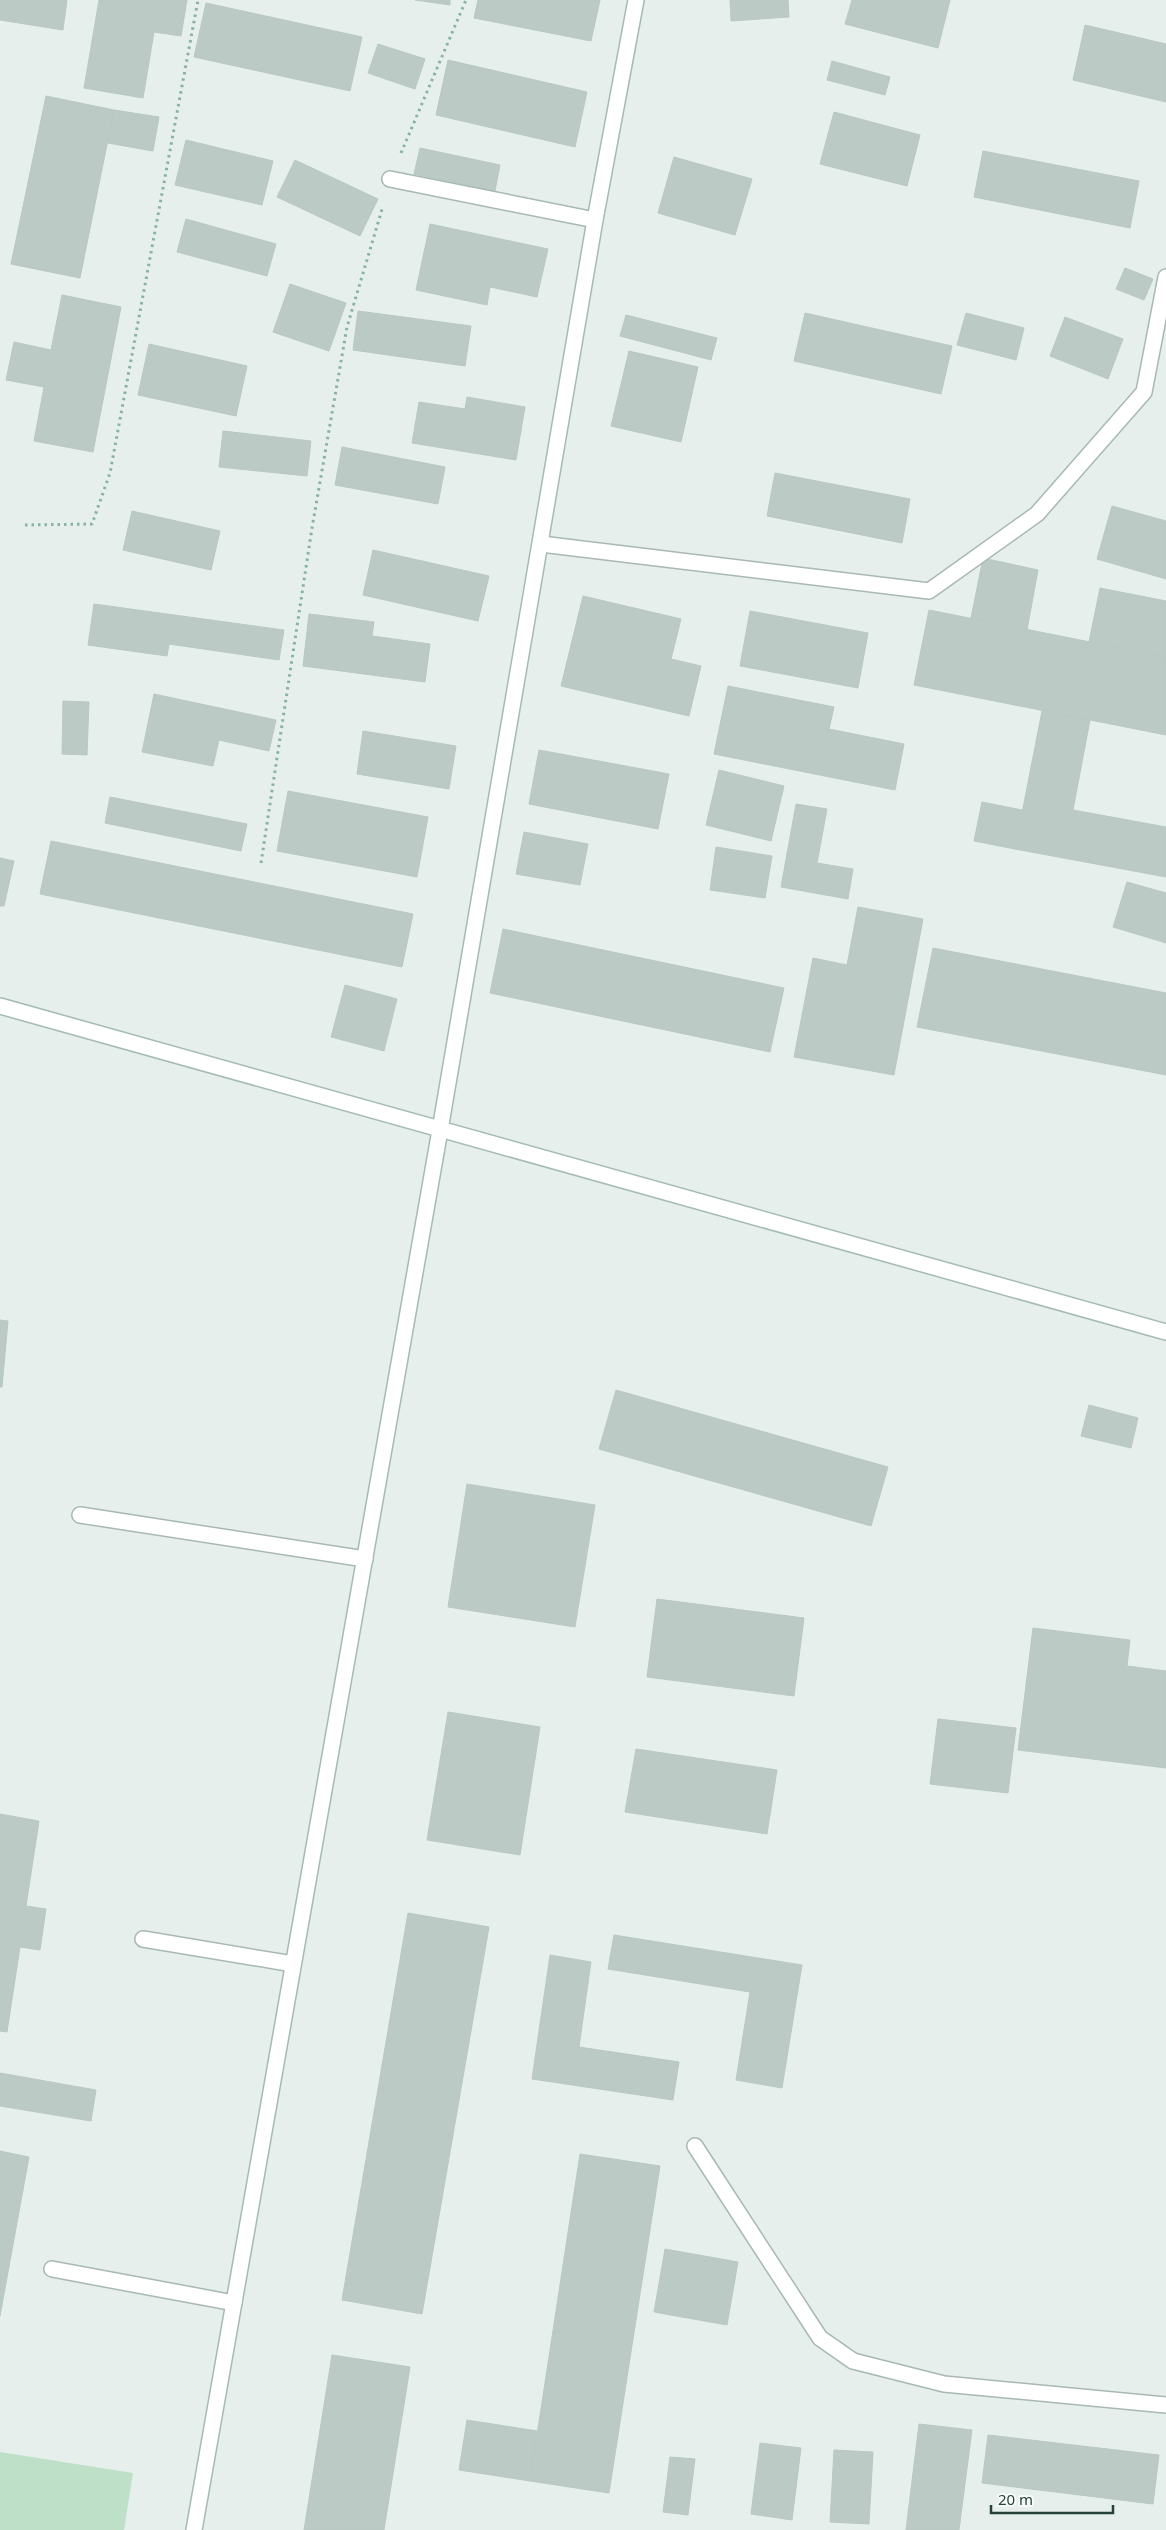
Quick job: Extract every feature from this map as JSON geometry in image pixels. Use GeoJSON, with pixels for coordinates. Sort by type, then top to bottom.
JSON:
{"type":"FeatureCollection","features":[{"type":"Feature","properties":{"kind":"street"},"geometry":{"type":"LineString","coordinates":[[194,2530],[440,1130],[595,220],[636,0]]}},
{"type":"Feature","properties":{"kind":"street"},"geometry":{"type":"LineString","coordinates":[[390,179],[595,220]]}},
{"type":"Feature","properties":{"kind":"street"},"geometry":{"type":"LineString","coordinates":[[541,544],[929,591],[1037,514],[1144,392],[1166,277]]}},
{"type":"Feature","properties":{"kind":"street"},"geometry":{"type":"LineString","coordinates":[[0,1006],[1166,1332]]}},
{"type":"Feature","properties":{"kind":"street"},"geometry":{"type":"LineString","coordinates":[[80,1515],[365,1559]]}},
{"type":"Feature","properties":{"kind":"street"},"geometry":{"type":"LineString","coordinates":[[143,1939],[294,1964]]}},
{"type":"Feature","properties":{"kind":"street"},"geometry":{"type":"LineString","coordinates":[[694,2146],[820,2338],[853,2361],[944,2384],[1166,2405]]}},
{"type":"Feature","properties":{"kind":"street"},"geometry":{"type":"LineString","coordinates":[[52,2269],[234,2303]]}},
{"type":"Feature","properties":{"kind":"path"},"geometry":{"type":"LineString","coordinates":[[25,524],[92,524],[110,473],[198,0]]}},
{"type":"Feature","properties":{"kind":"path"},"geometry":{"type":"LineString","coordinates":[[261,863],[312,528],[347,327],[390,179],[466,0]]}},
{"type":"Feature","properties":{"kind":"green space"},"geometry":{"type":"Polygon","coordinates":[[[0,2452],[133,2473],[124,2530],[0,2530],[0,2452]]]}},
{"type":"Feature","properties":{"kind":"building"},"geometry":{"type":"Polygon","coordinates":[[[0,0],[67,0],[63,30],[0,20],[0,0]]]}},
{"type":"Feature","properties":{"kind":"building"},"geometry":{"type":"Polygon","coordinates":[[[99,0],[187,0],[181,36],[154,32],[143,98],[84,88],[99,0]]]}},
{"type":"Feature","properties":{"kind":"building"},"geometry":{"type":"Polygon","coordinates":[[[415,0],[450,0],[450,5],[415,0]]]}},
{"type":"Feature","properties":{"kind":"building"},"geometry":{"type":"Polygon","coordinates":[[[478,0],[600,0],[591,41],[474,18],[478,0]]]}},
{"type":"Feature","properties":{"kind":"building"},"geometry":{"type":"Polygon","coordinates":[[[730,0],[788,0],[789,17],[731,21],[730,0]]]}},
{"type":"Feature","properties":{"kind":"building"},"geometry":{"type":"Polygon","coordinates":[[[852,0],[950,0],[938,48],[845,24],[852,0]]]}},
{"type":"Feature","properties":{"kind":"building"},"geometry":{"type":"Polygon","coordinates":[[[206,3],[362,37],[350,91],[194,57],[206,3]]]}},
{"type":"Feature","properties":{"kind":"building"},"geometry":{"type":"Polygon","coordinates":[[[1085,25],[1166,44],[1166,102],[1073,80],[1085,25]]]}},
{"type":"Feature","properties":{"kind":"building"},"geometry":{"type":"Polygon","coordinates":[[[378,44],[425,59],[415,89],[368,73],[378,44]]]}},
{"type":"Feature","properties":{"kind":"building"},"geometry":{"type":"Polygon","coordinates":[[[448,60],[587,92],[575,147],[436,115],[448,60]]]}},
{"type":"Feature","properties":{"kind":"building"},"geometry":{"type":"Polygon","coordinates":[[[832,61],[890,77],[885,95],[827,80],[832,61]]]}},
{"type":"Feature","properties":{"kind":"building"},"geometry":{"type":"Polygon","coordinates":[[[46,96],[114,110],[80,278],[11,264],[46,96]]]}},
{"type":"Feature","properties":{"kind":"building"},"geometry":{"type":"Polygon","coordinates":[[[114,110],[159,117],[153,151],[108,143],[114,110]]]}},
{"type":"Feature","properties":{"kind":"building"},"geometry":{"type":"Polygon","coordinates":[[[834,112],[920,135],[907,186],[820,164],[834,112]]]}},
{"type":"Feature","properties":{"kind":"building"},"geometry":{"type":"Polygon","coordinates":[[[186,140],[273,161],[262,205],[175,185],[186,140]]]}},
{"type":"Feature","properties":{"kind":"building"},"geometry":{"type":"Polygon","coordinates":[[[420,148],[500,165],[495,191],[414,174],[420,148]]]}},
{"type":"Feature","properties":{"kind":"building"},"geometry":{"type":"Polygon","coordinates":[[[983,151],[1139,181],[1130,228],[974,197],[983,151]]]}},
{"type":"Feature","properties":{"kind":"building"},"geometry":{"type":"Polygon","coordinates":[[[674,157],[752,179],[735,235],[658,213],[674,157]]]}},
{"type":"Feature","properties":{"kind":"building"},"geometry":{"type":"Polygon","coordinates":[[[295,160],[378,199],[360,236],[277,197],[295,160]]]}},
{"type":"Feature","properties":{"kind":"building"},"geometry":{"type":"Polygon","coordinates":[[[186,219],[276,244],[267,276],[177,252],[186,219]]]}},
{"type":"Feature","properties":{"kind":"building"},"geometry":{"type":"Polygon","coordinates":[[[430,224],[548,249],[537,297],[490,287],[487,305],[416,290],[430,224]]]}},
{"type":"Feature","properties":{"kind":"building"},"geometry":{"type":"Polygon","coordinates":[[[1125,268],[1153,279],[1144,300],[1116,289],[1125,268]]]}},
{"type":"Feature","properties":{"kind":"building"},"geometry":{"type":"Polygon","coordinates":[[[290,284],[346,303],[329,351],[273,332],[290,284]]]}},
{"type":"Feature","properties":{"kind":"building"},"geometry":{"type":"Polygon","coordinates":[[[62,295],[121,307],[93,452],[34,441],[44,387],[6,380],[14,342],[51,350],[62,295]]]}},
{"type":"Feature","properties":{"kind":"building"},"geometry":{"type":"Polygon","coordinates":[[[358,311],[471,326],[465,366],[353,350],[358,311]]]}},
{"type":"Feature","properties":{"kind":"building"},"geometry":{"type":"Polygon","coordinates":[[[805,313],[952,346],[941,394],[794,361],[805,313]]]}},
{"type":"Feature","properties":{"kind":"building"},"geometry":{"type":"Polygon","coordinates":[[[966,313],[1024,328],[1016,360],[957,345],[966,313]]]}},
{"type":"Feature","properties":{"kind":"building"},"geometry":{"type":"Polygon","coordinates":[[[626,315],[717,338],[711,360],[620,336],[626,315]]]}},
{"type":"Feature","properties":{"kind":"building"},"geometry":{"type":"Polygon","coordinates":[[[1065,317],[1123,339],[1108,379],[1050,356],[1065,317]]]}},
{"type":"Feature","properties":{"kind":"building"},"geometry":{"type":"Polygon","coordinates":[[[149,344],[247,366],[236,416],[138,395],[149,344]]]}},
{"type":"Feature","properties":{"kind":"building"},"geometry":{"type":"Polygon","coordinates":[[[629,351],[698,367],[681,442],[611,426],[629,351]]]}},
{"type":"Feature","properties":{"kind":"building"},"geometry":{"type":"Polygon","coordinates":[[[467,397],[525,407],[516,460],[412,443],[419,402],[465,409],[467,397]]]}},
{"type":"Feature","properties":{"kind":"building"},"geometry":{"type":"Polygon","coordinates":[[[223,431],[311,441],[307,476],[219,467],[223,431]]]}},
{"type":"Feature","properties":{"kind":"building"},"geometry":{"type":"Polygon","coordinates":[[[342,447],[445,467],[438,504],[335,485],[342,447]]]}},
{"type":"Feature","properties":{"kind":"building"},"geometry":{"type":"Polygon","coordinates":[[[775,473],[910,499],[902,543],[767,516],[775,473]]]}},
{"type":"Feature","properties":{"kind":"building"},"geometry":{"type":"Polygon","coordinates":[[[1112,506],[1166,521],[1166,579],[1097,559],[1112,506]]]}},
{"type":"Feature","properties":{"kind":"building"},"geometry":{"type":"Polygon","coordinates":[[[132,511],[220,531],[211,570],[123,550],[132,511]]]}},
{"type":"Feature","properties":{"kind":"building"},"geometry":{"type":"Polygon","coordinates":[[[373,550],[489,576],[478,621],[363,595],[373,550]]]}},
{"type":"Feature","properties":{"kind":"building"},"geometry":{"type":"Polygon","coordinates":[[[983,558],[1038,570],[1027,630],[971,618],[983,558]]]}},
{"type":"Feature","properties":{"kind":"building"},"geometry":{"type":"Polygon","coordinates":[[[1100,588],[1166,601],[1166,657],[1089,642],[1100,588]]]}},
{"type":"Feature","properties":{"kind":"building"},"geometry":{"type":"Polygon","coordinates":[[[583,596],[681,619],[671,659],[701,666],[689,716],[561,686],[583,596]]]}},
{"type":"Feature","properties":{"kind":"building"},"geometry":{"type":"Polygon","coordinates":[[[94,604],[284,630],[279,660],[169,644],[167,656],[88,645],[94,604]]]}},
{"type":"Feature","properties":{"kind":"building"},"geometry":{"type":"Polygon","coordinates":[[[929,610],[1166,657],[1166,735],[914,685],[929,610]]]}},
{"type":"Feature","properties":{"kind":"building"},"geometry":{"type":"Polygon","coordinates":[[[750,611],[868,633],[858,688],[740,666],[750,611]]]}},
{"type":"Feature","properties":{"kind":"building"},"geometry":{"type":"Polygon","coordinates":[[[309,614],[374,622],[372,636],[430,644],[425,682],[303,666],[309,614]]]}},
{"type":"Feature","properties":{"kind":"building"},"geometry":{"type":"Polygon","coordinates":[[[728,686],[834,707],[829,729],[904,744],[895,790],[714,754],[728,686]]]}},
{"type":"Feature","properties":{"kind":"building"},"geometry":{"type":"Polygon","coordinates":[[[154,694],[276,720],[269,751],[219,740],[213,766],[142,752],[154,694]]]}},
{"type":"Feature","properties":{"kind":"building"},"geometry":{"type":"Polygon","coordinates":[[[63,701],[89,702],[87,755],[62,754],[63,701]]]}},
{"type":"Feature","properties":{"kind":"building"},"geometry":{"type":"Polygon","coordinates":[[[1042,711],[1090,720],[1073,810],[1166,827],[1166,877],[1015,849],[1042,711]]]}},
{"type":"Feature","properties":{"kind":"building"},"geometry":{"type":"Polygon","coordinates":[[[363,731],[456,746],[449,789],[357,774],[363,731]]]}},
{"type":"Feature","properties":{"kind":"building"},"geometry":{"type":"Polygon","coordinates":[[[539,750],[669,774],[658,829],[529,804],[539,750]]]}},
{"type":"Feature","properties":{"kind":"building"},"geometry":{"type":"Polygon","coordinates":[[[719,770],[784,786],[771,841],[706,825],[719,770]]]}},
{"type":"Feature","properties":{"kind":"building"},"geometry":{"type":"Polygon","coordinates":[[[288,791],[428,817],[417,877],[277,851],[288,791]]]}},
{"type":"Feature","properties":{"kind":"building"},"geometry":{"type":"Polygon","coordinates":[[[110,797],[247,824],[241,851],[105,823],[110,797]]]}},
{"type":"Feature","properties":{"kind":"building"},"geometry":{"type":"Polygon","coordinates":[[[982,802],[1022,810],[1015,849],[974,841],[982,802]]]}},
{"type":"Feature","properties":{"kind":"building"},"geometry":{"type":"Polygon","coordinates":[[[796,804],[827,809],[817,863],[853,869],[848,899],[781,887],[796,804]]]}},
{"type":"Feature","properties":{"kind":"building"},"geometry":{"type":"Polygon","coordinates":[[[524,832],[588,844],[580,885],[516,874],[524,832]]]}},
{"type":"Feature","properties":{"kind":"building"},"geometry":{"type":"Polygon","coordinates":[[[51,841],[413,914],[402,967],[40,894],[51,841]]]}},
{"type":"Feature","properties":{"kind":"building"},"geometry":{"type":"Polygon","coordinates":[[[716,847],[772,856],[765,898],[710,890],[716,847]]]}},
{"type":"Feature","properties":{"kind":"building"},"geometry":{"type":"Polygon","coordinates":[[[0,858],[14,861],[4,906],[0,906],[0,858]]]}},
{"type":"Feature","properties":{"kind":"building"},"geometry":{"type":"Polygon","coordinates":[[[1127,882],[1166,893],[1166,943],[1113,927],[1127,882]]]}},
{"type":"Feature","properties":{"kind":"building"},"geometry":{"type":"Polygon","coordinates":[[[858,907],[923,919],[894,1075],[794,1057],[813,958],[847,965],[858,907]]]}},
{"type":"Feature","properties":{"kind":"building"},"geometry":{"type":"Polygon","coordinates":[[[503,929],[784,988],[770,1052],[490,993],[503,929]]]}},
{"type":"Feature","properties":{"kind":"building"},"geometry":{"type":"Polygon","coordinates":[[[933,948],[1166,993],[1166,1075],[917,1027],[933,948]]]}},
{"type":"Feature","properties":{"kind":"building"},"geometry":{"type":"Polygon","coordinates":[[[345,985],[397,999],[384,1051],[331,1037],[345,985]]]}},
{"type":"Feature","properties":{"kind":"building"},"geometry":{"type":"Polygon","coordinates":[[[0,1320],[8,1321],[2,1387],[0,1387],[0,1320]]]}},
{"type":"Feature","properties":{"kind":"building"},"geometry":{"type":"Polygon","coordinates":[[[616,1390],[888,1467],[871,1526],[599,1449],[616,1390]]]}},
{"type":"Feature","properties":{"kind":"building"},"geometry":{"type":"Polygon","coordinates":[[[1089,1405],[1138,1418],[1131,1448],[1081,1436],[1089,1405]]]}},
{"type":"Feature","properties":{"kind":"building"},"geometry":{"type":"Polygon","coordinates":[[[467,1484],[595,1505],[575,1627],[448,1607],[467,1484]]]}},
{"type":"Feature","properties":{"kind":"building"},"geometry":{"type":"Polygon","coordinates":[[[657,1599],[804,1618],[794,1696],[647,1677],[657,1599]]]}},
{"type":"Feature","properties":{"kind":"building"},"geometry":{"type":"Polygon","coordinates":[[[1033,1628],[1130,1640],[1127,1666],[1166,1671],[1166,1768],[1018,1750],[1033,1628]]]}},
{"type":"Feature","properties":{"kind":"building"},"geometry":{"type":"Polygon","coordinates":[[[448,1712],[540,1727],[520,1855],[427,1840],[448,1712]]]}},
{"type":"Feature","properties":{"kind":"building"},"geometry":{"type":"Polygon","coordinates":[[[938,1719],[1016,1728],[1008,1793],[930,1784],[938,1719]]]}},
{"type":"Feature","properties":{"kind":"building"},"geometry":{"type":"Polygon","coordinates":[[[636,1749],[777,1770],[767,1834],[625,1812],[636,1749]]]}},
{"type":"Feature","properties":{"kind":"building"},"geometry":{"type":"Polygon","coordinates":[[[0,1814],[39,1821],[26,1906],[46,1909],[40,1950],[20,1947],[7,2032],[0,2031],[0,1814]]]}},
{"type":"Feature","properties":{"kind":"building"},"geometry":{"type":"Polygon","coordinates":[[[408,1913],[489,1927],[422,2314],[342,2300],[408,1913]]]}},
{"type":"Feature","properties":{"kind":"building"},"geometry":{"type":"Polygon","coordinates":[[[614,1935],[802,1965],[782,2088],[736,2080],[750,1992],[608,1969],[614,1935]]]}},
{"type":"Feature","properties":{"kind":"building"},"geometry":{"type":"Polygon","coordinates":[[[550,1955],[591,1962],[579,2047],[679,2062],[673,2100],[532,2079],[550,1955]]]}},
{"type":"Feature","properties":{"kind":"building"},"geometry":{"type":"Polygon","coordinates":[[[0,2073],[96,2090],[91,2121],[0,2106],[0,2073]]]}},
{"type":"Feature","properties":{"kind":"building"},"geometry":{"type":"Polygon","coordinates":[[[0,2151],[29,2157],[0,2316],[0,2151]]]}},
{"type":"Feature","properties":{"kind":"building"},"geometry":{"type":"Polygon","coordinates":[[[580,2154],[660,2166],[609,2493],[530,2481],[580,2154]]]}},
{"type":"Feature","properties":{"kind":"building"},"geometry":{"type":"Polygon","coordinates":[[[665,2249],[738,2262],[727,2325],[654,2312],[665,2249]]]}},
{"type":"Feature","properties":{"kind":"building"},"geometry":{"type":"Polygon","coordinates":[[[332,2355],[410,2367],[384,2530],[304,2530],[332,2355]]]}},
{"type":"Feature","properties":{"kind":"building"},"geometry":{"type":"Polygon","coordinates":[[[467,2420],[537,2431],[530,2481],[459,2470],[467,2420]]]}},
{"type":"Feature","properties":{"kind":"building"},"geometry":{"type":"Polygon","coordinates":[[[919,2424],[972,2430],[959,2530],[906,2530],[919,2424]]]}},
{"type":"Feature","properties":{"kind":"building"},"geometry":{"type":"Polygon","coordinates":[[[988,2435],[1159,2455],[1153,2504],[982,2483],[988,2435]]]}},
{"type":"Feature","properties":{"kind":"building"},"geometry":{"type":"Polygon","coordinates":[[[760,2443],[801,2448],[792,2520],[751,2514],[760,2443]]]}},
{"type":"Feature","properties":{"kind":"building"},"geometry":{"type":"Polygon","coordinates":[[[834,2450],[873,2452],[869,2524],[830,2522],[834,2450]]]}},
{"type":"Feature","properties":{"kind":"building"},"geometry":{"type":"Polygon","coordinates":[[[670,2457],[695,2459],[688,2515],[663,2512],[670,2457]]]}}]}
